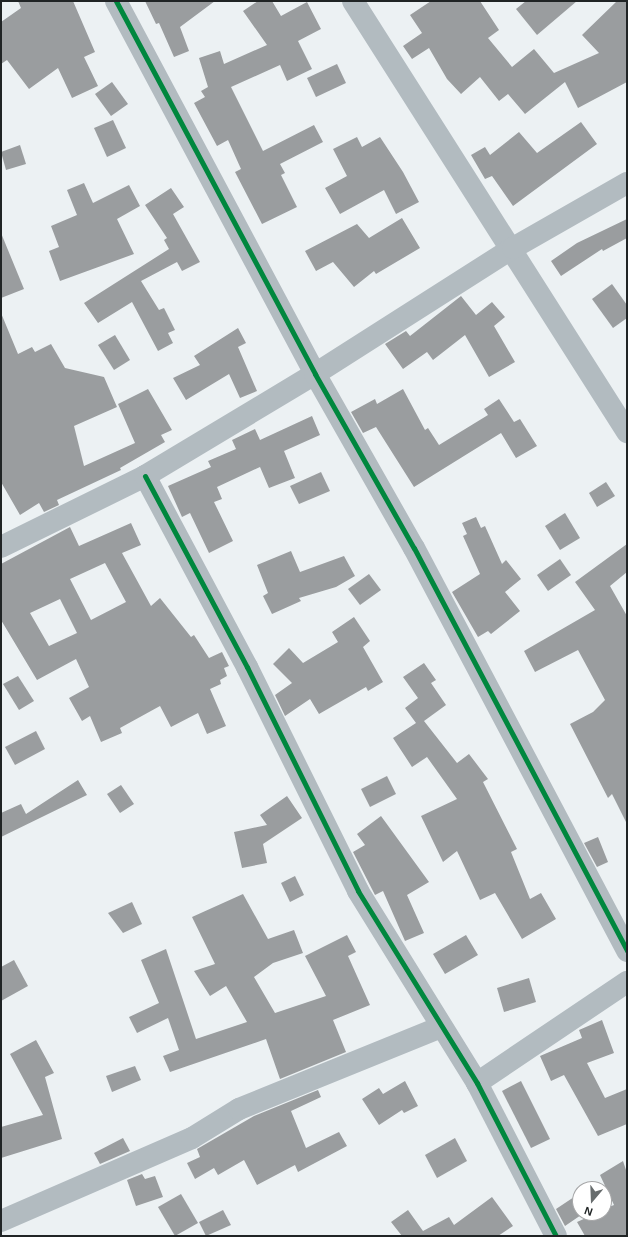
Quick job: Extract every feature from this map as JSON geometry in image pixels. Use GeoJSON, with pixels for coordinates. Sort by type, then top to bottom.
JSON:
{"type":"FeatureCollection","features":[{"type":"Feature","properties":{"kind":"street"},"geometry":{"type":"LineString","coordinates":[[116,1],[315,374],[414,548],[627,951]]}},
{"type":"Feature","properties":{"kind":"street"},"geometry":{"type":"LineString","coordinates":[[354,1],[513,248],[627,432]]}},
{"type":"Feature","properties":{"kind":"street"},"geometry":{"type":"LineString","coordinates":[[1,547],[145,476],[315,374],[513,248],[627,183]]}},
{"type":"Feature","properties":{"kind":"street"},"geometry":{"type":"LineString","coordinates":[[145,476],[248,667],[358,891],[477,1083],[556,1236]]}},
{"type":"Feature","properties":{"kind":"street"},"geometry":{"type":"LineString","coordinates":[[477,1083],[627,982]]}},
{"type":"Feature","properties":{"kind":"street"},"geometry":{"type":"LineString","coordinates":[[1,1221],[192,1138],[239,1110],[441,1027]]}},
{"type":"Feature","properties":{"kind":"building"},"geometry":{"type":"Polygon","coordinates":[[[18,1],[73,1],[95,52],[84,57],[98,86],[72,98],[58,68],[29,89],[7,60],[1,64],[1,22],[21,8],[18,1]]]}},
{"type":"Feature","properties":{"kind":"building"},"geometry":{"type":"Polygon","coordinates":[[[145,1],[215,1],[180,27],[189,51],[174,57],[159,23],[156,24],[145,1]]]}},
{"type":"Feature","properties":{"kind":"building"},"geometry":{"type":"Polygon","coordinates":[[[258,1],[272,1],[281,16],[307,2],[321,29],[298,41],[312,69],[287,81],[280,65],[231,87],[263,151],[314,125],[323,142],[280,164],[285,173],[281,175],[297,207],[262,224],[235,172],[241,169],[228,140],[217,146],[194,103],[205,97],[201,91],[208,87],[199,58],[220,51],[224,64],[267,45],[243,11],[258,1]]]}},
{"type":"Feature","properties":{"kind":"building"},"geometry":{"type":"Polygon","coordinates":[[[431,1],[480,1],[499,30],[488,38],[512,67],[534,49],[554,73],[599,53],[582,35],[617,1],[627,1],[627,82],[578,108],[565,82],[525,114],[508,94],[499,101],[480,77],[461,94],[447,79],[429,48],[412,59],[403,46],[422,33],[410,15],[431,1]]]}},
{"type":"Feature","properties":{"kind":"building"},"geometry":{"type":"Polygon","coordinates":[[[526,1],[577,1],[537,35],[516,9],[526,1]]]}},
{"type":"Feature","properties":{"kind":"building"},"geometry":{"type":"Polygon","coordinates":[[[337,64],[346,83],[316,97],[307,78],[337,64]]]}},
{"type":"Feature","properties":{"kind":"building"},"geometry":{"type":"Polygon","coordinates":[[[112,82],[128,104],[111,116],[95,94],[112,82]]]}},
{"type":"Feature","properties":{"kind":"building"},"geometry":{"type":"Polygon","coordinates":[[[113,120],[126,148],[107,157],[94,128],[113,120]]]}},
{"type":"Feature","properties":{"kind":"building"},"geometry":{"type":"Polygon","coordinates":[[[581,122],[597,144],[513,206],[492,176],[485,179],[471,155],[485,147],[490,155],[519,132],[537,153],[581,122]]]}},
{"type":"Feature","properties":{"kind":"building"},"geometry":{"type":"Polygon","coordinates":[[[357,137],[362,147],[380,137],[403,172],[419,202],[396,214],[384,190],[340,214],[325,188],[347,176],[333,149],[357,137]]]}},
{"type":"Feature","properties":{"kind":"building"},"geometry":{"type":"Polygon","coordinates":[[[20,145],[26,164],[6,170],[1,152],[20,145]]]}},
{"type":"Feature","properties":{"kind":"building"},"geometry":{"type":"Polygon","coordinates":[[[84,183],[93,203],[129,185],[140,206],[117,219],[134,254],[60,281],[49,251],[59,247],[51,226],[77,215],[67,190],[84,183]]]}},
{"type":"Feature","properties":{"kind":"building"},"geometry":{"type":"Polygon","coordinates":[[[171,188],[184,207],[173,214],[200,262],[182,271],[177,262],[141,281],[159,310],[164,308],[175,330],[168,333],[173,343],[158,351],[132,302],[98,323],[84,303],[169,249],[164,240],[167,238],[145,205],[171,188]]]}},
{"type":"Feature","properties":{"kind":"building"},"geometry":{"type":"Polygon","coordinates":[[[402,218],[420,248],[376,274],[374,271],[354,287],[333,262],[316,271],[305,251],[357,224],[369,238],[402,218]]]}},
{"type":"Feature","properties":{"kind":"building"},"geometry":{"type":"Polygon","coordinates":[[[627,219],[627,238],[603,251],[602,249],[561,276],[551,261],[577,243],[627,219]]]}},
{"type":"Feature","properties":{"kind":"building"},"geometry":{"type":"Polygon","coordinates":[[[1,233],[24,289],[1,298],[1,233]]]}},
{"type":"Feature","properties":{"kind":"building"},"geometry":{"type":"Polygon","coordinates":[[[612,284],[627,305],[627,318],[613,328],[592,299],[612,284]]]}},
{"type":"Feature","properties":{"kind":"building"},"geometry":{"type":"Polygon","coordinates":[[[461,296],[476,315],[492,302],[505,317],[494,326],[515,362],[489,377],[465,335],[433,360],[427,352],[403,369],[385,344],[406,331],[410,336],[461,296]]]}},
{"type":"Feature","properties":{"kind":"building"},"geometry":{"type":"Polygon","coordinates":[[[1,313],[18,354],[32,347],[35,352],[51,344],[65,368],[104,377],[117,407],[74,426],[84,466],[135,443],[118,404],[148,389],[172,430],[161,435],[165,442],[120,468],[121,470],[57,500],[59,505],[44,512],[39,503],[20,515],[1,482],[1,313]]]}},
{"type":"Feature","properties":{"kind":"building"},"geometry":{"type":"Polygon","coordinates":[[[238,328],[246,343],[238,347],[257,391],[240,398],[229,374],[186,400],[173,378],[200,365],[194,356],[238,328]]]}},
{"type":"Feature","properties":{"kind":"building"},"geometry":{"type":"Polygon","coordinates":[[[115,335],[130,360],[114,370],[98,345],[115,335]]]}},
{"type":"Feature","properties":{"kind":"building"},"geometry":{"type":"Polygon","coordinates":[[[403,389],[425,430],[428,428],[439,445],[488,415],[484,409],[499,399],[514,422],[520,419],[537,446],[516,458],[501,433],[414,487],[376,427],[363,433],[351,412],[375,399],[377,404],[403,389]]]}},
{"type":"Feature","properties":{"kind":"building"},"geometry":{"type":"Polygon","coordinates":[[[312,416],[320,435],[284,451],[295,478],[269,488],[260,467],[217,487],[222,499],[214,502],[233,541],[209,553],[190,513],[182,517],[168,486],[211,467],[208,461],[236,449],[232,440],[255,429],[260,440],[312,416]]]}},
{"type":"Feature","properties":{"kind":"building"},"geometry":{"type":"Polygon","coordinates":[[[321,472],[330,491],[299,504],[290,486],[321,472]]]}},
{"type":"Feature","properties":{"kind":"building"},"geometry":{"type":"Polygon","coordinates":[[[606,482],[615,496],[597,507],[589,493],[606,482]]]}},
{"type":"Feature","properties":{"kind":"building"},"geometry":{"type":"Polygon","coordinates":[[[565,513],[580,538],[560,550],[545,526],[565,513]]]}},
{"type":"Feature","properties":{"kind":"building"},"geometry":{"type":"Polygon","coordinates":[[[476,517],[481,528],[485,526],[502,564],[506,560],[521,579],[505,592],[520,611],[491,634],[488,631],[478,637],[452,592],[480,574],[463,536],[467,534],[462,523],[476,517]]]}},
{"type":"Feature","properties":{"kind":"building"},"geometry":{"type":"Polygon","coordinates":[[[131,523],[141,545],[122,553],[151,606],[160,598],[191,637],[194,635],[209,658],[222,652],[229,666],[224,668],[227,676],[220,680],[221,684],[210,689],[226,726],[207,734],[198,713],[171,727],[160,706],[120,728],[122,733],[101,742],[90,716],[82,721],[69,698],[89,687],[76,659],[37,680],[1,620],[1,564],[70,527],[79,546],[131,523]],[[105,563],[70,579],[91,620],[126,602],[105,563]],[[60,599],[30,613],[49,646],[77,633],[60,599]]]}},
{"type":"Feature","properties":{"kind":"building"},"geometry":{"type":"Polygon","coordinates":[[[627,544],[627,572],[610,586],[627,616],[627,824],[612,794],[608,798],[570,724],[593,712],[605,700],[578,650],[535,672],[524,651],[595,610],[575,582],[627,544]]]}},
{"type":"Feature","properties":{"kind":"building"},"geometry":{"type":"Polygon","coordinates":[[[291,551],[300,572],[344,556],[355,576],[336,587],[299,598],[301,601],[272,614],[263,596],[268,593],[257,565],[291,551]]]}},
{"type":"Feature","properties":{"kind":"building"},"geometry":{"type":"Polygon","coordinates":[[[560,559],[571,575],[548,591],[537,575],[560,559]]]}},
{"type":"Feature","properties":{"kind":"building"},"geometry":{"type":"Polygon","coordinates":[[[369,574],[381,590],[360,605],[348,589],[369,574]]]}},
{"type":"Feature","properties":{"kind":"building"},"geometry":{"type":"Polygon","coordinates":[[[354,617],[370,641],[363,647],[383,682],[368,691],[366,687],[319,714],[310,699],[285,716],[275,695],[292,683],[273,664],[289,648],[303,663],[338,642],[332,632],[354,617]]]}},
{"type":"Feature","properties":{"kind":"building"},"geometry":{"type":"Polygon","coordinates":[[[424,663],[436,680],[431,683],[446,705],[424,721],[457,763],[469,754],[488,779],[483,782],[517,849],[511,852],[530,899],[541,893],[556,919],[522,939],[495,893],[480,900],[457,851],[443,862],[421,816],[457,799],[427,757],[412,767],[393,738],[416,723],[405,708],[418,698],[403,677],[424,663]]]}},
{"type":"Feature","properties":{"kind":"building"},"geometry":{"type":"Polygon","coordinates":[[[18,676],[34,701],[19,710],[3,684],[18,676]]]}},
{"type":"Feature","properties":{"kind":"building"},"geometry":{"type":"Polygon","coordinates":[[[36,731],[45,749],[15,765],[5,747],[36,731]]]}},
{"type":"Feature","properties":{"kind":"building"},"geometry":{"type":"Polygon","coordinates":[[[387,776],[396,794],[370,807],[361,789],[387,776]]]}},
{"type":"Feature","properties":{"kind":"building"},"geometry":{"type":"Polygon","coordinates":[[[78,780],[87,795],[1,837],[1,813],[21,804],[26,814],[78,780]]]}},
{"type":"Feature","properties":{"kind":"building"},"geometry":{"type":"Polygon","coordinates":[[[121,785],[134,804],[120,813],[107,794],[121,785]]]}},
{"type":"Feature","properties":{"kind":"building"},"geometry":{"type":"Polygon","coordinates":[[[287,796],[302,818],[263,844],[267,863],[242,868],[234,832],[267,825],[260,815],[287,796]]]}},
{"type":"Feature","properties":{"kind":"building"},"geometry":{"type":"Polygon","coordinates":[[[381,816],[429,882],[407,895],[424,933],[405,941],[383,891],[375,895],[353,852],[365,845],[357,834],[381,816]]]}},
{"type":"Feature","properties":{"kind":"building"},"geometry":{"type":"Polygon","coordinates":[[[598,837],[608,862],[597,867],[584,843],[598,837]]]}},
{"type":"Feature","properties":{"kind":"building"},"geometry":{"type":"Polygon","coordinates":[[[295,876],[304,895],[290,902],[281,883],[295,876]]]}},
{"type":"Feature","properties":{"kind":"building"},"geometry":{"type":"Polygon","coordinates":[[[243,894],[268,939],[294,930],[303,953],[273,963],[254,977],[275,1013],[326,996],[305,956],[347,935],[356,952],[348,956],[370,1005],[333,1020],[346,1052],[280,1079],[266,1039],[170,1072],[163,1056],[179,1050],[168,1018],[137,1033],[129,1017],[159,1003],[141,960],[166,949],[196,1039],[247,1022],[226,986],[210,996],[194,971],[215,964],[192,917],[243,894]]]}},
{"type":"Feature","properties":{"kind":"building"},"geometry":{"type":"Polygon","coordinates":[[[132,902],[142,924],[123,933],[108,913],[132,902]]]}},
{"type":"Feature","properties":{"kind":"building"},"geometry":{"type":"Polygon","coordinates":[[[466,935],[478,955],[445,974],[433,954],[466,935]]]}},
{"type":"Feature","properties":{"kind":"building"},"geometry":{"type":"Polygon","coordinates":[[[14,960],[28,986],[1,1001],[1,967],[14,960]]]}},
{"type":"Feature","properties":{"kind":"building"},"geometry":{"type":"Polygon","coordinates":[[[529,978],[536,1002],[504,1012],[497,988],[529,978]]]}},
{"type":"Feature","properties":{"kind":"building"},"geometry":{"type":"Polygon","coordinates":[[[602,1020],[614,1053],[587,1063],[605,1098],[627,1089],[627,1124],[598,1136],[564,1075],[551,1081],[540,1056],[582,1038],[579,1030],[602,1020]]]}},
{"type":"Feature","properties":{"kind":"building"},"geometry":{"type":"Polygon","coordinates":[[[36,1040],[54,1073],[45,1077],[62,1139],[1,1158],[1,1127],[43,1115],[10,1054],[36,1040]]]}},
{"type":"Feature","properties":{"kind":"building"},"geometry":{"type":"Polygon","coordinates":[[[135,1066],[141,1080],[112,1092],[106,1076],[135,1066]]]}},
{"type":"Feature","properties":{"kind":"building"},"geometry":{"type":"Polygon","coordinates":[[[405,1081],[418,1106],[404,1113],[402,1110],[379,1125],[362,1099],[379,1088],[383,1094],[405,1081]]]}},
{"type":"Feature","properties":{"kind":"building"},"geometry":{"type":"Polygon","coordinates":[[[521,1081],[550,1139],[531,1148],[502,1091],[521,1081]]]}},
{"type":"Feature","properties":{"kind":"building"},"geometry":{"type":"Polygon","coordinates":[[[318,1090],[321,1097],[291,1111],[306,1148],[339,1132],[347,1146],[298,1172],[295,1165],[257,1185],[244,1160],[218,1175],[214,1168],[195,1179],[187,1163],[200,1157],[197,1149],[254,1116],[318,1090]]]}},
{"type":"Feature","properties":{"kind":"building"},"geometry":{"type":"Polygon","coordinates":[[[123,1138],[130,1151],[100,1164],[94,1153],[123,1138]]]}},
{"type":"Feature","properties":{"kind":"building"},"geometry":{"type":"Polygon","coordinates":[[[455,1138],[467,1161],[437,1178],[425,1155],[455,1138]]]}},
{"type":"Feature","properties":{"kind":"building"},"geometry":{"type":"Polygon","coordinates":[[[623,1161],[627,1173],[627,1236],[585,1236],[577,1222],[612,1221],[612,1206],[614,1205],[612,1201],[612,1181],[603,1181],[600,1175],[623,1161]]]}},
{"type":"Feature","properties":{"kind":"building"},"geometry":{"type":"Polygon","coordinates":[[[142,1174],[145,1179],[155,1176],[163,1197],[136,1206],[127,1180],[142,1174]]]}},
{"type":"Feature","properties":{"kind":"building"},"geometry":{"type":"Polygon","coordinates":[[[181,1194],[198,1223],[175,1236],[158,1207],[181,1194]]]}},
{"type":"Feature","properties":{"kind":"building"},"geometry":{"type":"Polygon","coordinates":[[[492,1197],[513,1226],[498,1236],[402,1236],[391,1222],[408,1210],[423,1231],[449,1217],[454,1225],[492,1197]]]}},
{"type":"Feature","properties":{"kind":"building"},"geometry":{"type":"Polygon","coordinates":[[[572,1198],[572,1221],[565,1226],[556,1209],[572,1198]]]}},
{"type":"Feature","properties":{"kind":"building"},"geometry":{"type":"Polygon","coordinates":[[[223,1210],[231,1225],[206,1236],[199,1222],[223,1210]]]}},
{"type":"Feature","properties":{"kind":"cycle path"},"geometry":{"type":"LineString","coordinates":[[116,1],[315,374],[414,548],[627,951]]}},
{"type":"Feature","properties":{"kind":"cycle path"},"geometry":{"type":"LineString","coordinates":[[145,476],[247,667],[358,891],[477,1083],[556,1236]]}}]}
